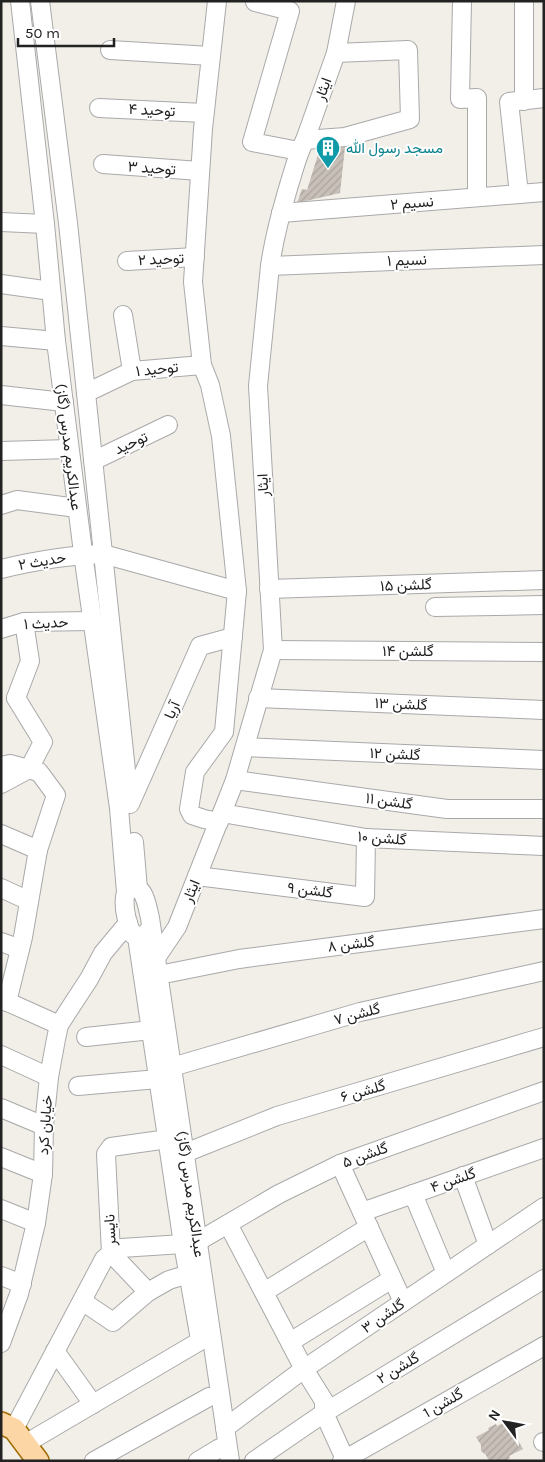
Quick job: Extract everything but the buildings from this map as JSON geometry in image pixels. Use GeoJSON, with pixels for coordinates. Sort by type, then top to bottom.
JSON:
{"type":"FeatureCollection","features":[{"type":"Feature","properties":{"kind":"street","name":"عبدالکریم مدرس (گاز)"},"geometry":{"type":"LineString","coordinates":[[20,1],[56,341],[77,508],[132,890]]}},
{"type":"Feature","properties":{"kind":"street","name":"عبدالکریم مدرس (گاز)"},"geometry":{"type":"LineString","coordinates":[[40,1],[68,223],[130,805],[132,890]]}},
{"type":"Feature","properties":{"kind":"street","name":"گلشن ۱۰"},"geometry":{"type":"LineString","coordinates":[[217,1],[204,113],[193,282],[202,365],[210,385],[220,436],[237,591],[224,732],[195,772],[189,809],[192,815],[204,819],[220,818],[366,838],[544,846]]}},
{"type":"Feature","properties":{"kind":"street","name":"ایثار"},"geometry":{"type":"LineString","coordinates":[[157,966],[177,927],[236,780],[273,650],[258,386],[270,266],[281,213],[302,146],[336,53],[346,1]]}},
{"type":"Feature","properties":{"kind":"street"},"geometry":{"type":"LineString","coordinates":[[462,1],[460,99],[477,98],[477,197]]}},
{"type":"Feature","properties":{"kind":"street"},"geometry":{"type":"LineString","coordinates":[[519,194],[517,102],[524,1]]}},
{"type":"Feature","properties":{"kind":"street"},"geometry":{"type":"LineString","coordinates":[[253,2],[290,11],[252,142],[302,146],[345,137],[410,119],[408,50],[336,53]]}},
{"type":"Feature","properties":{"kind":"street"},"geometry":{"type":"LineString","coordinates":[[110,50],[211,56]]}},
{"type":"Feature","properties":{"kind":"street"},"geometry":{"type":"LineString","coordinates":[[517,102],[544,98]]}},
{"type":"Feature","properties":{"kind":"street","name":"توحید ۴"},"geometry":{"type":"LineString","coordinates":[[99,108],[204,113]]}},
{"type":"Feature","properties":{"kind":"street","name":"توحید ۳"},"geometry":{"type":"LineString","coordinates":[[103,164],[200,172]]}},
{"type":"Feature","properties":{"kind":"street","name":"نسیم ۲"},"geometry":{"type":"LineString","coordinates":[[281,213],[544,192]]}},
{"type":"Feature","properties":{"kind":"street"},"geometry":{"type":"LineString","coordinates":[[1,222],[45,224]]}},
{"type":"Feature","properties":{"kind":"street","name":"نسیم ۱"},"geometry":{"type":"LineString","coordinates":[[270,266],[544,255]]}},
{"type":"Feature","properties":{"kind":"street","name":"توحید ۲"},"geometry":{"type":"LineString","coordinates":[[126,261],[195,257]]}},
{"type":"Feature","properties":{"kind":"street"},"geometry":{"type":"LineString","coordinates":[[1,284],[51,291]]}},
{"type":"Feature","properties":{"kind":"street"},"geometry":{"type":"LineString","coordinates":[[123,315],[132,371]]}},
{"type":"Feature","properties":{"kind":"street"},"geometry":{"type":"LineString","coordinates":[[1,336],[56,341]]}},
{"type":"Feature","properties":{"kind":"street","name":"توحید ۱"},"geometry":{"type":"LineString","coordinates":[[86,393],[132,371],[202,365]]}},
{"type":"Feature","properties":{"kind":"street"},"geometry":{"type":"LineString","coordinates":[[1,395],[64,402]]}},
{"type":"Feature","properties":{"kind":"street","name":"توحید"},"geometry":{"type":"LineString","coordinates":[[93,460],[168,425]]}},
{"type":"Feature","properties":{"kind":"street"},"geometry":{"type":"LineString","coordinates":[[1,451],[70,449]]}},
{"type":"Feature","properties":{"kind":"street"},"geometry":{"type":"LineString","coordinates":[[1,505],[17,500],[77,508]]}},
{"type":"Feature","properties":{"kind":"street","name":"حدیث ۲"},"geometry":{"type":"LineString","coordinates":[[1,569],[83,554],[103,554],[237,591]]}},
{"type":"Feature","properties":{"kind":"street","name":"گلشن ۱۵"},"geometry":{"type":"LineString","coordinates":[[269,589],[544,580]]}},
{"type":"Feature","properties":{"kind":"street"},"geometry":{"type":"LineString","coordinates":[[435,608],[544,605]]}},
{"type":"Feature","properties":{"kind":"street","name":"حدیث ۱"},"geometry":{"type":"LineString","coordinates":[[1,629],[24,622],[92,621]]}},
{"type":"Feature","properties":{"kind":"street"},"geometry":{"type":"LineString","coordinates":[[1,784],[29,769],[43,742],[9,701],[30,661],[24,622]]}},
{"type":"Feature","properties":{"kind":"street","name":"آریا"},"geometry":{"type":"LineString","coordinates":[[130,805],[200,646],[233,637]]}},
{"type":"Feature","properties":{"kind":"street","name":"گلشن ۱۴"},"geometry":{"type":"LineString","coordinates":[[273,650],[544,652]]}},
{"type":"Feature","properties":{"kind":"street","name":"گلشن ۱۳"},"geometry":{"type":"LineString","coordinates":[[258,698],[544,710]]}},
{"type":"Feature","properties":{"kind":"street","name":"گلشن ۱۲"},"geometry":{"type":"LineString","coordinates":[[245,747],[544,760]]}},
{"type":"Feature","properties":{"kind":"street"},"geometry":{"type":"LineString","coordinates":[[1,766],[10,764],[40,772],[56,795],[38,850],[20,949],[4,1000],[59,1025]]}},
{"type":"Feature","properties":{"kind":"street","name":"گلشن ۱۱"},"geometry":{"type":"LineString","coordinates":[[236,780],[447,809],[544,809]]}},
{"type":"Feature","properties":{"kind":"street"},"geometry":{"type":"LineString","coordinates":[[1,834],[38,850]]}},
{"type":"Feature","properties":{"kind":"street","name":"گلشن ۹"},"geometry":{"type":"LineString","coordinates":[[197,876],[365,897],[366,838]]}},
{"type":"Feature","properties":{"kind":"street"},"geometry":{"type":"LineString","coordinates":[[1,888],[29,902]]}},
{"type":"Feature","properties":{"kind":"street"},"geometry":{"type":"LineString","coordinates":[[132,890],[124,904],[139,929]]}},
{"type":"Feature","properties":{"kind":"street","name":"گلشن ۸"},"geometry":{"type":"LineString","coordinates":[[157,966],[239,959],[544,919]]}},
{"type":"Feature","properties":{"kind":"street","name":"عبدالکریم مدرس (گاز)"},"geometry":{"type":"LineString","coordinates":[[139,929],[157,966],[185,1153],[190,1243],[189,1274],[209,1397],[224,1449]]}},
{"type":"Feature","properties":{"kind":"street","name":"عبدالکریم مدرس (گاز)"},"geometry":{"type":"LineString","coordinates":[[139,929],[158,1079],[168,1140],[190,1243],[224,1449]]}},
{"type":"Feature","properties":{"kind":"street","name":"خیابان کرد"},"geometry":{"type":"LineString","coordinates":[[1,1343],[22,1284],[36,1223],[43,1174],[44,1126],[49,1077],[59,1025],[89,979],[103,953],[139,929]]}},
{"type":"Feature","properties":{"kind":"street"},"geometry":{"type":"LineString","coordinates":[[1,942],[20,949]]}},
{"type":"Feature","properties":{"kind":"street","name":"گلشن ۷"},"geometry":{"type":"LineString","coordinates":[[172,1067],[360,1012],[544,971]]}},
{"type":"Feature","properties":{"kind":"street"},"geometry":{"type":"LineString","coordinates":[[86,1037],[151,1030]]}},
{"type":"Feature","properties":{"kind":"street","name":"گلشن ۶"},"geometry":{"type":"LineString","coordinates":[[185,1153],[277,1116],[544,1037]]}},
{"type":"Feature","properties":{"kind":"street"},"geometry":{"type":"LineString","coordinates":[[1,1055],[49,1077]]}},
{"type":"Feature","properties":{"kind":"street"},"geometry":{"type":"LineString","coordinates":[[78,1086],[158,1079]]}},
{"type":"Feature","properties":{"kind":"street","name":"گلشن ۵"},"geometry":{"type":"LineString","coordinates":[[190,1243],[228,1224],[279,1194],[340,1164],[544,1092]]}},
{"type":"Feature","properties":{"kind":"street"},"geometry":{"type":"LineString","coordinates":[[1,1108],[44,1126]]}},
{"type":"Feature","properties":{"kind":"street","name":"نایسر"},"geometry":{"type":"LineString","coordinates":[[148,1292],[111,1253],[106,1154],[111,1147],[168,1140]]}},
{"type":"Feature","properties":{"kind":"street","name":"گلشن ۴"},"geometry":{"type":"LineString","coordinates":[[264,1292],[366,1219],[413,1194],[544,1148]]}},
{"type":"Feature","properties":{"kind":"street"},"geometry":{"type":"LineString","coordinates":[[1,1157],[43,1174]]}},
{"type":"Feature","properties":{"kind":"street"},"geometry":{"type":"LineString","coordinates":[[340,1164],[403,1302]]}},
{"type":"Feature","properties":{"kind":"street"},"geometry":{"type":"LineString","coordinates":[[462,1176],[488,1245]]}},
{"type":"Feature","properties":{"kind":"street"},"geometry":{"type":"LineString","coordinates":[[413,1194],[446,1273]]}},
{"type":"Feature","properties":{"kind":"street","name":"گلشن ۳"},"geometry":{"type":"LineString","coordinates":[[198,1461],[224,1449],[304,1369],[544,1207]]}},
{"type":"Feature","properties":{"kind":"street"},"geometry":{"type":"LineString","coordinates":[[1,1209],[36,1223]]}},
{"type":"Feature","properties":{"kind":"street"},"geometry":{"type":"LineString","coordinates":[[228,1224],[304,1369],[324,1401],[324,1413],[344,1460]]}},
{"type":"Feature","properties":{"kind":"street"},"geometry":{"type":"LineString","coordinates":[[20,1439],[55,1351],[104,1259],[121,1248],[190,1243]]}},
{"type":"Feature","properties":{"kind":"street"},"geometry":{"type":"LineString","coordinates":[[82,1301],[113,1322],[148,1292],[169,1280],[189,1274]]}},
{"type":"Feature","properties":{"kind":"street"},"geometry":{"type":"LineString","coordinates":[[1,1276],[22,1284]]}},
{"type":"Feature","properties":{"kind":"street"},"geometry":{"type":"LineString","coordinates":[[290,1342],[392,1279]]}},
{"type":"Feature","properties":{"kind":"street","name":"گلشن ۲"},"geometry":{"type":"LineString","coordinates":[[254,1461],[324,1413],[544,1279]]}},
{"type":"Feature","properties":{"kind":"street"},"geometry":{"type":"LineString","coordinates":[[20,1439],[92,1404],[200,1341]]}},
{"type":"Feature","properties":{"kind":"street","name":"گلشن 1"},"geometry":{"type":"LineString","coordinates":[[344,1460],[544,1346]]}},
{"type":"Feature","properties":{"kind":"street"},"geometry":{"type":"LineString","coordinates":[[55,1351],[92,1404]]}},
{"type":"Feature","properties":{"kind":"street"},"geometry":{"type":"LineString","coordinates":[[94,1461],[209,1397]]}},
{"type":"Feature","properties":{"kind":"place","name":"مسجد رسول الله"},"geometry":{"type":"Point","coordinates":[328,169]}}]}
